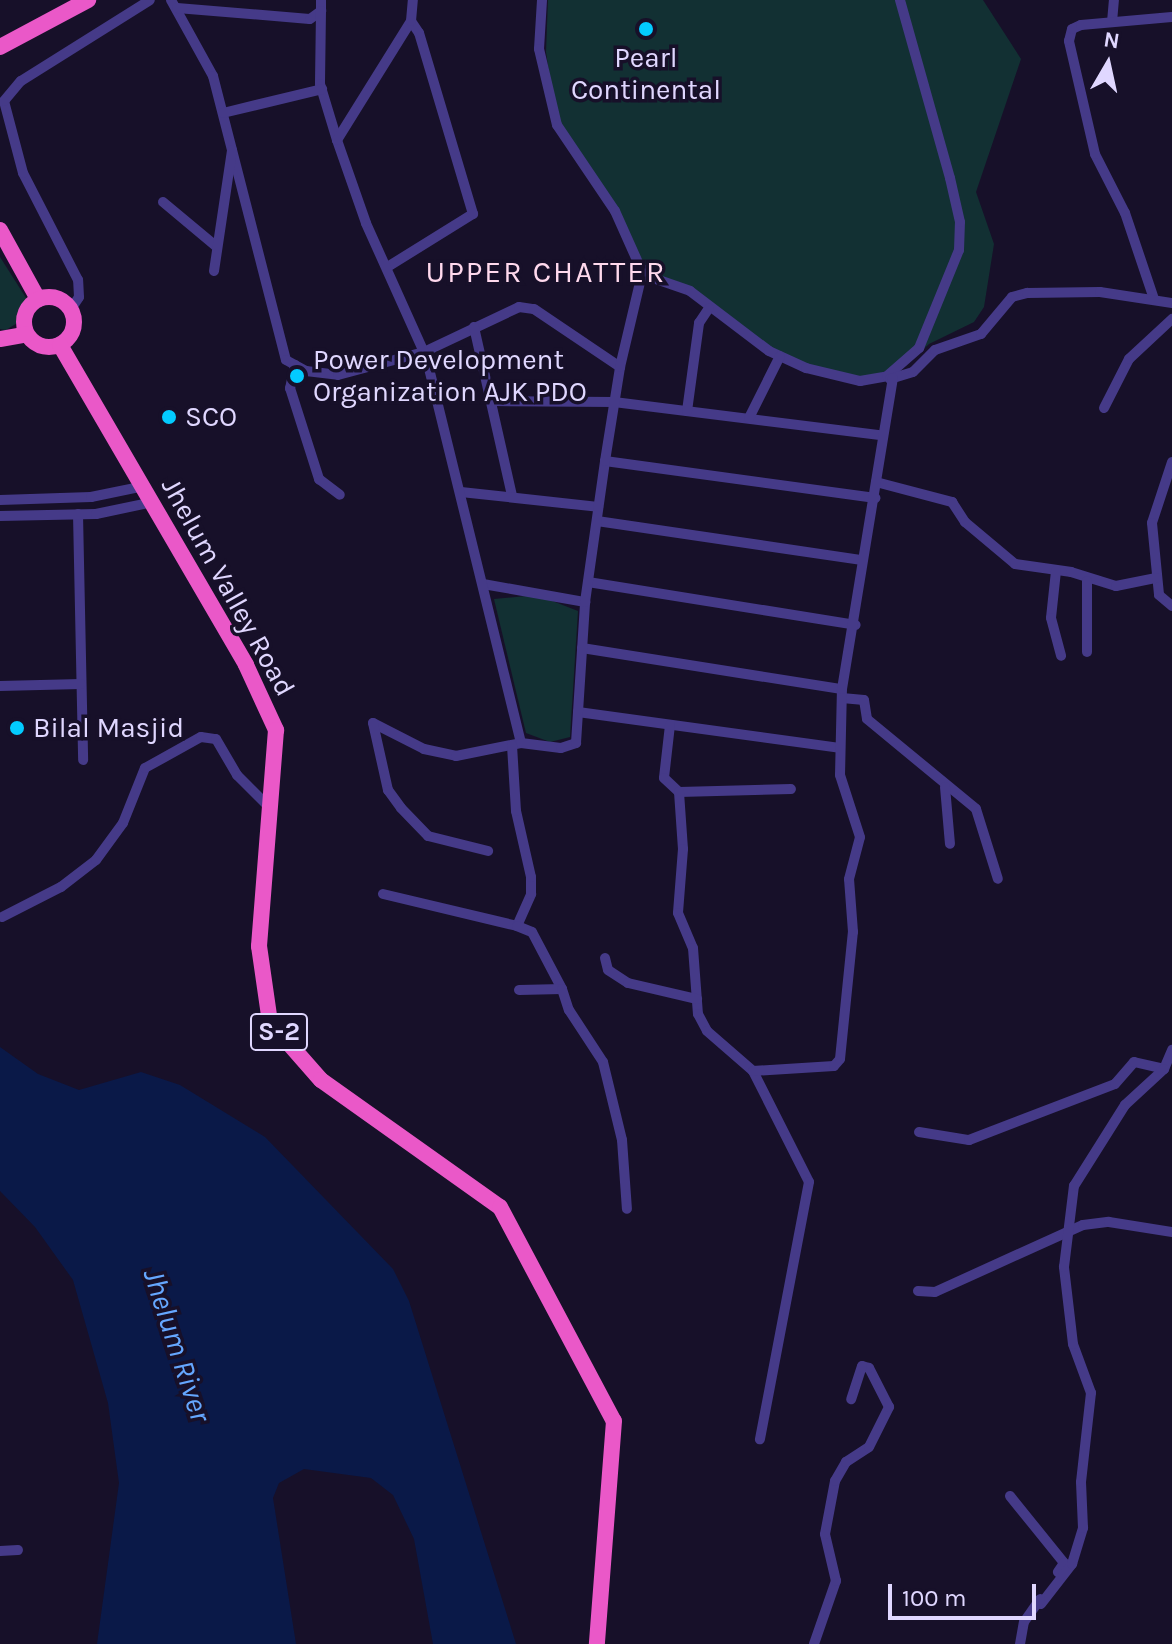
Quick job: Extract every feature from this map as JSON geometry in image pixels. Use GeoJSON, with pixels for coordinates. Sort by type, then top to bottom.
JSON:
{"type":"FeatureCollection","features":[{"type":"Feature","properties":{"kind":"highway"},"geometry":{"type":"LineString","coordinates":[[0,47],[88,0]]}},
{"type":"Feature","properties":{"kind":"highway"},"geometry":{"type":"LineString","coordinates":[[0,230],[38,299]]}},
{"type":"Feature","properties":{"kind":"highway"},"geometry":{"type":"LineString","coordinates":[[58,298],[71,309],[72,333],[60,345],[44,347],[27,334],[24,315],[38,299],[58,298]]}},
{"type":"Feature","properties":{"kind":"highway"},"geometry":{"type":"LineString","coordinates":[[0,339],[27,334]]}},
{"type":"Feature","properties":{"kind":"highway","name":"Jhelum Valley Road"},"geometry":{"type":"LineString","coordinates":[[60,345],[246,665],[276,730],[259,946],[270,1022],[321,1080],[500,1207],[614,1421],[597,1644]]}},
{"type":"Feature","properties":{"kind":"street"},"geometry":{"type":"LineString","coordinates":[[71,309],[79,297],[78,280],[23,173],[4,101],[21,81],[150,0]]}},
{"type":"Feature","properties":{"kind":"street"},"geometry":{"type":"LineString","coordinates":[[337,140],[411,21],[413,0]]}},
{"type":"Feature","properties":{"kind":"street"},"geometry":{"type":"LineString","coordinates":[[488,851],[428,836],[409,817],[388,790],[373,723],[424,749],[456,756],[517,744],[561,748],[576,743],[585,602],[598,507],[620,367],[643,270],[615,211],[557,125],[539,49],[542,0]]}},
{"type":"Feature","properties":{"kind":"street"},"geometry":{"type":"LineString","coordinates":[[872,379],[887,376],[919,348],[959,250],[950,178],[900,0]]}},
{"type":"Feature","properties":{"kind":"street"},"geometry":{"type":"LineString","coordinates":[[1112,22],[1114,0]]}},
{"type":"Feature","properties":{"kind":"street"},"geometry":{"type":"LineString","coordinates":[[174,4],[213,76],[266,270],[276,337],[286,360],[338,375],[424,352],[519,307],[534,309],[620,367]]}},
{"type":"Feature","properties":{"kind":"street"},"geometry":{"type":"LineString","coordinates":[[174,4],[310,19],[321,6]]}},
{"type":"Feature","properties":{"kind":"street"},"geometry":{"type":"LineString","coordinates":[[321,6],[322,89],[366,223],[389,266],[424,352],[483,584],[517,744],[516,811],[531,877],[531,894],[517,926]]}},
{"type":"Feature","properties":{"kind":"street"},"geometry":{"type":"LineString","coordinates":[[1154,299],[1125,213],[1101,172],[1069,51],[1072,29],[1172,17]]}},
{"type":"Feature","properties":{"kind":"street"},"geometry":{"type":"LineString","coordinates":[[389,266],[473,214],[419,33],[411,21]]}},
{"type":"Feature","properties":{"kind":"street"},"geometry":{"type":"LineString","coordinates":[[223,113],[322,89]]}},
{"type":"Feature","properties":{"kind":"street"},"geometry":{"type":"LineString","coordinates":[[214,271],[233,145]]}},
{"type":"Feature","properties":{"kind":"street"},"geometry":{"type":"LineString","coordinates":[[163,202],[217,247]]}},
{"type":"Feature","properties":{"kind":"street"},"geometry":{"type":"LineString","coordinates":[[643,270],[690,291],[709,308],[780,356],[806,368],[872,379],[893,378],[913,372],[935,350],[981,334],[1012,297],[1061,289],[1172,303]]}},
{"type":"Feature","properties":{"kind":"street"},"geometry":{"type":"LineString","coordinates":[[687,411],[699,323],[709,308]]}},
{"type":"Feature","properties":{"kind":"street"},"geometry":{"type":"LineString","coordinates":[[1104,408],[1129,359],[1172,319]]}},
{"type":"Feature","properties":{"kind":"street"},"geometry":{"type":"LineString","coordinates":[[474,327],[512,496]]}},
{"type":"Feature","properties":{"kind":"street"},"geometry":{"type":"LineString","coordinates":[[749,418],[780,356]]}},
{"type":"Feature","properties":{"kind":"street"},"geometry":{"type":"LineString","coordinates":[[295,365],[290,388],[319,479],[340,495]]}},
{"type":"Feature","properties":{"kind":"street"},"geometry":{"type":"LineString","coordinates":[[753,1071],[834,1066],[840,1059],[853,932],[849,879],[860,837],[840,775],[842,693],[856,625],[862,560],[875,498],[880,435],[893,378]]}},
{"type":"Feature","properties":{"kind":"street"},"geometry":{"type":"LineString","coordinates":[[493,401],[614,402],[880,435]]}},
{"type":"Feature","properties":{"kind":"street"},"geometry":{"type":"LineString","coordinates":[[605,461],[875,498]]}},
{"type":"Feature","properties":{"kind":"street"},"geometry":{"type":"LineString","coordinates":[[1172,462],[1152,523],[1159,595],[1172,606]]}},
{"type":"Feature","properties":{"kind":"street"},"geometry":{"type":"LineString","coordinates":[[876,482],[938,494],[1015,564],[1116,586],[1156,578]]}},
{"type":"Feature","properties":{"kind":"street"},"geometry":{"type":"LineString","coordinates":[[0,500],[91,497],[144,486]]}},
{"type":"Feature","properties":{"kind":"street"},"geometry":{"type":"LineString","coordinates":[[461,492],[598,507]]}},
{"type":"Feature","properties":{"kind":"street"},"geometry":{"type":"LineString","coordinates":[[0,516],[78,514],[153,502]]}},
{"type":"Feature","properties":{"kind":"street"},"geometry":{"type":"LineString","coordinates":[[78,514],[83,760]]}},
{"type":"Feature","properties":{"kind":"street"},"geometry":{"type":"LineString","coordinates":[[597,521],[862,560]]}},
{"type":"Feature","properties":{"kind":"street"},"geometry":{"type":"LineString","coordinates":[[1056,571],[1051,618],[1061,656]]}},
{"type":"Feature","properties":{"kind":"street"},"geometry":{"type":"LineString","coordinates":[[1087,581],[1087,652]]}},
{"type":"Feature","properties":{"kind":"street"},"geometry":{"type":"LineString","coordinates":[[588,582],[856,625]]}},
{"type":"Feature","properties":{"kind":"street"},"geometry":{"type":"LineString","coordinates":[[483,584],[585,602]]}},
{"type":"Feature","properties":{"kind":"street"},"geometry":{"type":"LineString","coordinates":[[582,648],[842,693],[864,700],[867,719],[945,787],[976,809],[998,879]]}},
{"type":"Feature","properties":{"kind":"street"},"geometry":{"type":"LineString","coordinates":[[0,686],[81,684]]}},
{"type":"Feature","properties":{"kind":"street"},"geometry":{"type":"LineString","coordinates":[[578,712],[840,748]]}},
{"type":"Feature","properties":{"kind":"street"},"geometry":{"type":"LineString","coordinates":[[670,725],[664,778],[679,792],[683,849],[678,913],[693,948],[697,999],[707,1031],[753,1071],[805,1171],[809,1197],[760,1439]]}},
{"type":"Feature","properties":{"kind":"street"},"geometry":{"type":"LineString","coordinates":[[2,917],[61,887],[96,860],[123,823],[145,768],[201,737],[216,739],[237,775],[270,808]]}},
{"type":"Feature","properties":{"kind":"street"},"geometry":{"type":"LineString","coordinates":[[945,787],[950,844]]}},
{"type":"Feature","properties":{"kind":"street"},"geometry":{"type":"LineString","coordinates":[[679,792],[791,789]]}},
{"type":"Feature","properties":{"kind":"street"},"geometry":{"type":"LineString","coordinates":[[383,894],[532,932],[612,1088],[627,1209]]}},
{"type":"Feature","properties":{"kind":"street"},"geometry":{"type":"LineString","coordinates":[[605,958],[608,970],[628,983],[697,999]]}},
{"type":"Feature","properties":{"kind":"street"},"geometry":{"type":"LineString","coordinates":[[519,990],[562,989]]}},
{"type":"Feature","properties":{"kind":"street"},"geometry":{"type":"LineString","coordinates":[[1037,1602],[1041,1604],[1072,1564],[1083,1528],[1081,1482],[1091,1393],[1073,1344],[1064,1275],[1074,1186],[1125,1105],[1164,1069],[1172,1050]]}},
{"type":"Feature","properties":{"kind":"street"},"geometry":{"type":"LineString","coordinates":[[919,1132],[969,1140],[1115,1084],[1134,1062],[1164,1069]]}},
{"type":"Feature","properties":{"kind":"street"},"geometry":{"type":"LineString","coordinates":[[918,1291],[935,1292],[1022,1250],[1067,1235],[1083,1225],[1109,1222],[1172,1232]]}},
{"type":"Feature","properties":{"kind":"street"},"geometry":{"type":"LineString","coordinates":[[814,1644],[836,1581],[825,1534],[835,1481],[846,1462],[869,1447],[889,1407],[869,1368],[862,1366],[851,1399]]}},
{"type":"Feature","properties":{"kind":"street"},"geometry":{"type":"LineString","coordinates":[[1010,1496],[1064,1563],[1024,1622],[1020,1644]]}},
{"type":"Feature","properties":{"kind":"street"},"geometry":{"type":"LineString","coordinates":[[0,1551],[18,1550]]}},
{"type":"Feature","properties":{"kind":"green space"},"geometry":{"type":"Polygon","coordinates":[[[548,0],[983,0],[1021,59],[976,192],[994,244],[984,307],[974,322],[929,344],[909,362],[860,381],[769,351],[690,291],[640,267],[615,211],[557,125],[546,52],[548,0]]]}},
{"type":"Feature","properties":{"kind":"green space"},"geometry":{"type":"Polygon","coordinates":[[[0,257],[35,312],[6,330],[0,329],[0,257]]]}},
{"type":"Feature","properties":{"kind":"green space"},"geometry":{"type":"Polygon","coordinates":[[[537,595],[578,611],[570,737],[550,742],[526,733],[494,599],[537,595]]]}},
{"type":"Feature","properties":{"kind":"water","name":"Jhelum River"},"geometry":{"type":"Polygon","coordinates":[[[0,1047],[38,1074],[79,1090],[141,1072],[180,1085],[265,1137],[393,1269],[409,1301],[516,1644],[433,1644],[414,1539],[393,1495],[371,1478],[304,1469],[279,1483],[273,1498],[296,1644],[97,1644],[119,1483],[108,1403],[73,1280],[35,1227],[0,1191],[0,1047]]]}},
{"type":"Feature","properties":{"kind":"place","name":"Pearl Continental"},"geometry":{"type":"Point","coordinates":[646,29]}},
{"type":"Feature","properties":{"kind":"place","name":"Power Development Organization AJK PDO"},"geometry":{"type":"Point","coordinates":[297,376]}},
{"type":"Feature","properties":{"kind":"place","name":"SCO"},"geometry":{"type":"Point","coordinates":[169,417]}},
{"type":"Feature","properties":{"kind":"place","name":"Bilal Masjid"},"geometry":{"type":"Point","coordinates":[17,728]}},
{"type":"Feature","properties":{"kind":"district","name":"UPPER CHATTER"},"geometry":{"type":"Point","coordinates":[546,272]}}]}
